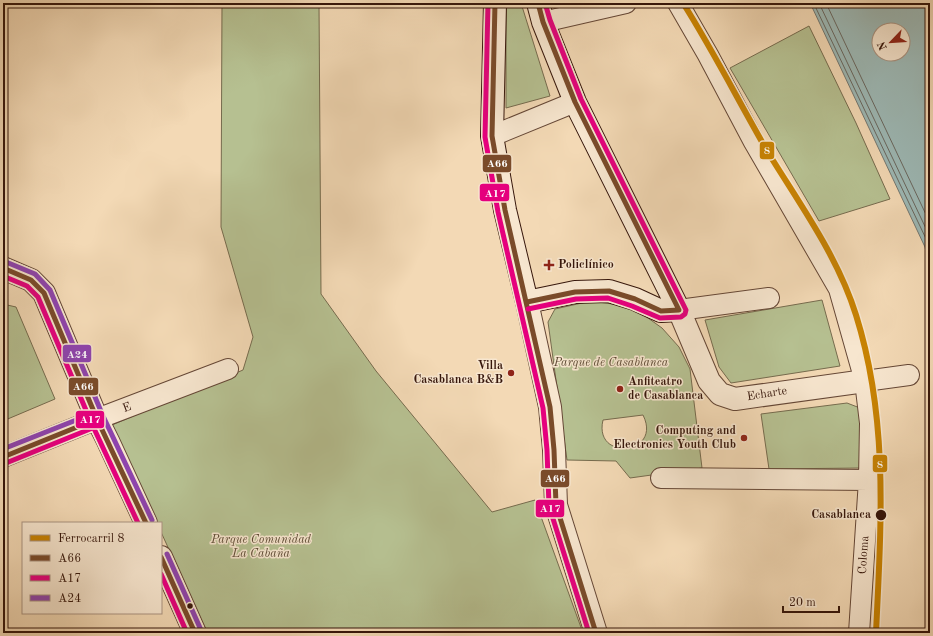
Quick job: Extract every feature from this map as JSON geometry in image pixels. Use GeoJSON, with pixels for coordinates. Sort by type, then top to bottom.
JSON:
{"type":"FeatureCollection","features":[{"type":"Feature","properties":{"kind":"street"},"geometry":{"type":"LineString","coordinates":[[495,3],[492,136],[505,210],[550,407],[554,450],[556,504],[596,633]]}},
{"type":"Feature","properties":{"kind":"street"},"geometry":{"type":"LineString","coordinates":[[626,3],[540,12],[575,102],[670,310]]}},
{"type":"Feature","properties":{"kind":"street","name":"Coloma"},"geometry":{"type":"LineString","coordinates":[[678,3],[708,55],[754,142],[839,289],[864,381],[870,423],[869,480],[859,633]]}},
{"type":"Feature","properties":{"kind":"street"},"geometry":{"type":"LineString","coordinates":[[492,136],[575,102]]}},
{"type":"Feature","properties":{"kind":"street"},"geometry":{"type":"LineString","coordinates":[[3,268],[31,280],[44,293],[97,419],[146,522]]}},
{"type":"Feature","properties":{"kind":"street"},"geometry":{"type":"LineString","coordinates":[[527,302],[576,292],[609,291],[670,310],[769,298]]}},
{"type":"Feature","properties":{"kind":"street","name":"Echarte"},"geometry":{"type":"LineString","coordinates":[[670,310],[692,342],[709,381],[720,394],[735,399],[909,375]]}},
{"type":"Feature","properties":{"kind":"street","name":"E"},"geometry":{"type":"LineString","coordinates":[[3,457],[228,369]]}},
{"type":"Feature","properties":{"kind":"street"},"geometry":{"type":"LineString","coordinates":[[661,478],[869,480]]}},
{"type":"Feature","properties":{"kind":"street"},"geometry":{"type":"LineString","coordinates":[[162,559],[195,633]]}},
{"type":"Feature","properties":{"kind":"green space","name":"Parque Comunidad La Cabaña"},"geometry":{"type":"Polygon","coordinates":[[[222,3],[319,3],[321,294],[376,371],[492,512],[535,500],[583,633],[207,633],[162,534],[162,522],[157,522],[112,425],[243,370],[253,337],[221,227],[222,3]]]}},
{"type":"Feature","properties":{"kind":"green space"},"geometry":{"type":"Polygon","coordinates":[[[506,3],[521,3],[550,96],[506,108],[506,3]]]}},
{"type":"Feature","properties":{"kind":"green space"},"geometry":{"type":"Polygon","coordinates":[[[809,26],[856,123],[890,199],[819,221],[730,68],[809,26]]]}},
{"type":"Feature","properties":{"kind":"green space"},"geometry":{"type":"Polygon","coordinates":[[[822,300],[840,366],[731,383],[719,367],[705,320],[822,300]]]}},
{"type":"Feature","properties":{"kind":"green space","name":"Parque de Casablanca"},"geometry":{"type":"Polygon","coordinates":[[[591,301],[620,305],[632,309],[662,328],[679,347],[690,369],[702,468],[630,478],[616,461],[567,460],[548,322],[555,309],[591,301]],[[643,415],[603,420],[603,433],[608,443],[617,447],[627,448],[636,445],[644,439],[647,428],[643,415]]]}},
{"type":"Feature","properties":{"kind":"green space"},"geometry":{"type":"Polygon","coordinates":[[[3,304],[16,307],[55,399],[3,421],[3,304]]]}},
{"type":"Feature","properties":{"kind":"green space"},"geometry":{"type":"Polygon","coordinates":[[[847,403],[860,408],[861,468],[769,469],[761,414],[847,403]]]}},
{"type":"Feature","properties":{"kind":"water"},"geometry":{"type":"Polygon","coordinates":[[[806,3],[930,3],[930,271],[925,247],[812,7],[806,3]]]}},
{"type":"Feature","properties":{"kind":"rail line","name":"8"},"geometry":{"type":"LineString","coordinates":[[683,3],[769,154],[818,232],[839,273],[856,315],[867,354],[874,394],[878,433],[881,513],[876,633]]}},
{"type":"Feature","properties":{"kind":"transit line","name":"A17"},"geometry":{"type":"LineString","coordinates":[[488,3],[485,137],[498,212],[543,408],[547,450],[549,506],[589,633]]}},
{"type":"Feature","properties":{"kind":"transit line","name":"A66"},"geometry":{"type":"LineString","coordinates":[[495,3],[492,136],[505,210],[550,407],[554,450],[556,505],[596,633]]}},
{"type":"Feature","properties":{"kind":"transit line","name":"A66"},"geometry":{"type":"LineString","coordinates":[[527,302],[575,292],[609,291],[635,299],[661,311],[679,310],[575,102],[543,22],[538,3]]}},
{"type":"Feature","properties":{"kind":"transit line","name":"A17"},"geometry":{"type":"LineString","coordinates":[[528,309],[576,299],[608,298],[660,318],[681,317],[685,314],[686,310],[581,99],[550,20],[545,3]]}},
{"type":"Feature","properties":{"kind":"transit line","name":"A24"},"geometry":{"type":"LineString","coordinates":[[6,262],[35,274],[50,290],[103,416],[152,520]]}},
{"type":"Feature","properties":{"kind":"transit line","name":"A66"},"geometry":{"type":"LineString","coordinates":[[3,268],[31,280],[44,293],[97,419],[146,522]]}},
{"type":"Feature","properties":{"kind":"transit line","name":"A17"},"geometry":{"type":"LineString","coordinates":[[3,276],[27,286],[38,297],[91,422],[138,522]]}},
{"type":"Feature","properties":{"kind":"transit line","name":"A24"},"geometry":{"type":"LineString","coordinates":[[3,449],[94,413]]}},
{"type":"Feature","properties":{"kind":"transit line","name":"A66"},"geometry":{"type":"LineString","coordinates":[[3,457],[97,419]]}},
{"type":"Feature","properties":{"kind":"transit line","name":"A17"},"geometry":{"type":"LineString","coordinates":[[6,463],[100,425]]}},
{"type":"Feature","properties":{"kind":"transit line","name":"A24"},"geometry":{"type":"LineString","coordinates":[[167,554],[201,630]]}},
{"type":"Feature","properties":{"kind":"transit line","name":"A66"},"geometry":{"type":"LineString","coordinates":[[162,559],[195,633]]}},
{"type":"Feature","properties":{"kind":"transit line","name":"A17"},"geometry":{"type":"LineString","coordinates":[[162,576],[187,633]]}},
{"type":"Feature","properties":{"kind":"place","name":"Policlínico"},"geometry":{"type":"Point","coordinates":[549,265]}},
{"type":"Feature","properties":{"kind":"place","name":"Villa Casablanca B&B"},"geometry":{"type":"Point","coordinates":[511,373]}},
{"type":"Feature","properties":{"kind":"place","name":"Anfiteatro de Casablanca"},"geometry":{"type":"Point","coordinates":[620,389]}},
{"type":"Feature","properties":{"kind":"place","name":"Computing and Electronics Youth Club"},"geometry":{"type":"Point","coordinates":[744,438]}},
{"type":"Feature","properties":{"kind":"place","name":"Casablanca"},"geometry":{"type":"Point","coordinates":[881,515]}}]}
